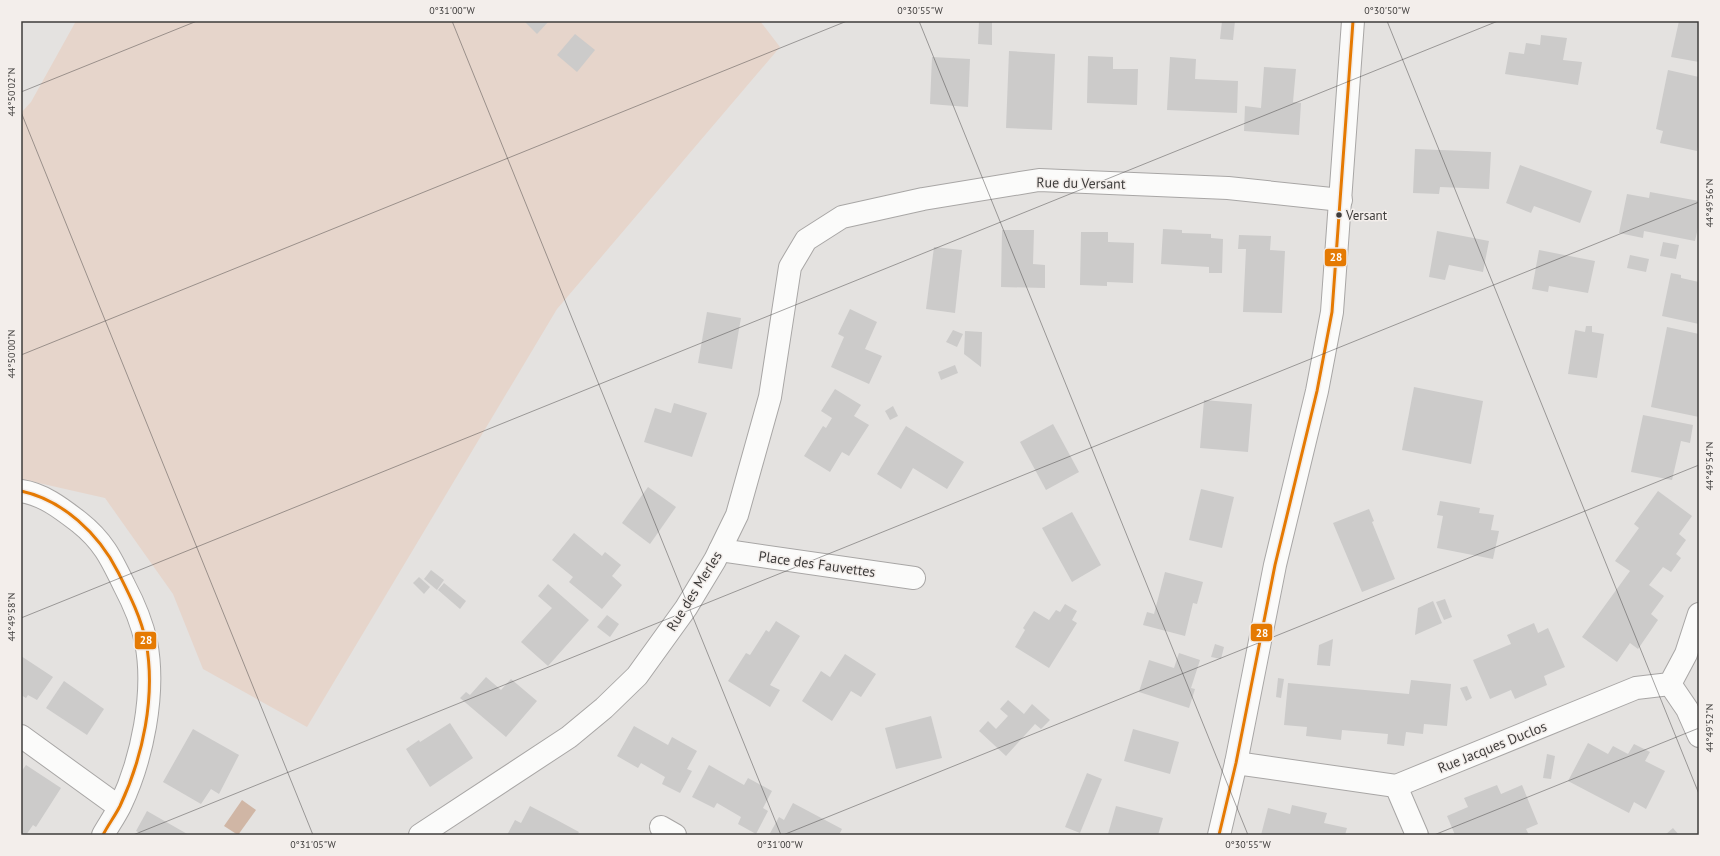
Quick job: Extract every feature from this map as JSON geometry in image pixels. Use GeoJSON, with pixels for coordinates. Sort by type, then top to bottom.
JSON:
{"type":"FeatureCollection","features":[{"type":"Feature","properties":{"kind":"street"},"geometry":{"type":"LineString","coordinates":[[1219,835],[1236,763],[1275,565],[1317,391],[1332,312],[1353,21]]}},
{"type":"Feature","properties":{"kind":"street","name":"Rue du Versant"},"geometry":{"type":"LineString","coordinates":[[806,240],[842,217],[923,199],[1039,180],[1228,188],[1341,200]]}},
{"type":"Feature","properties":{"kind":"street","name":"Rue des Merles"},"geometry":{"type":"LineString","coordinates":[[420,835],[448,828],[569,737],[604,708],[637,676],[686,608],[720,550],[737,515],[770,397],[790,267],[806,240]]}},
{"type":"Feature","properties":{"kind":"street"},"geometry":{"type":"LineString","coordinates":[[21,491],[56,504],[94,534],[110,556],[130,597],[146,641],[150,688],[142,740],[135,770],[119,807],[102,835]]}},
{"type":"Feature","properties":{"kind":"street","name":"Place des Fauvettes"},"geometry":{"type":"LineString","coordinates":[[720,550],[914,578]]}},
{"type":"Feature","properties":{"kind":"street"},"geometry":{"type":"LineString","coordinates":[[1699,614],[1686,654],[1670,684],[1687,709],[1699,736]]}},
{"type":"Feature","properties":{"kind":"street","name":"Rue Jacques Duclos"},"geometry":{"type":"LineString","coordinates":[[1396,786],[1636,688],[1670,684]]}},
{"type":"Feature","properties":{"kind":"street"},"geometry":{"type":"LineString","coordinates":[[21,736],[119,807]]}},
{"type":"Feature","properties":{"kind":"street"},"geometry":{"type":"LineString","coordinates":[[1236,763],[1396,786],[1417,835]]}},
{"type":"Feature","properties":{"kind":"shaded area"},"geometry":{"type":"Polygon","coordinates":[[[76,21],[760,21],[780,47],[557,309],[307,727],[203,669],[173,594],[105,498],[21,479],[21,113],[31,102],[76,21]]]}},
{"type":"Feature","properties":{"kind":"shaded area"},"geometry":{"type":"Polygon","coordinates":[[[242,800],[256,810],[238,835],[224,826],[242,800]]]}},
{"type":"Feature","properties":{"kind":"building"},"geometry":{"type":"Polygon","coordinates":[[[524,21],[549,21],[537,34],[524,21]]]}},
{"type":"Feature","properties":{"kind":"building"},"geometry":{"type":"Polygon","coordinates":[[[979,21],[992,21],[992,45],[978,44],[979,21]]]}},
{"type":"Feature","properties":{"kind":"building"},"geometry":{"type":"Polygon","coordinates":[[[1222,21],[1235,21],[1233,40],[1220,39],[1222,21]]]}},
{"type":"Feature","properties":{"kind":"building"},"geometry":{"type":"Polygon","coordinates":[[[1679,21],[1699,21],[1699,62],[1671,57],[1679,21]]]}},
{"type":"Feature","properties":{"kind":"building"},"geometry":{"type":"Polygon","coordinates":[[[575,34],[595,50],[577,72],[557,55],[575,34]]]}},
{"type":"Feature","properties":{"kind":"building"},"geometry":{"type":"Polygon","coordinates":[[[1541,35],[1567,38],[1563,60],[1582,62],[1578,85],[1505,74],[1509,52],[1524,54],[1526,43],[1540,45],[1541,35]]]}},
{"type":"Feature","properties":{"kind":"building"},"geometry":{"type":"Polygon","coordinates":[[[1009,51],[1055,54],[1052,130],[1006,128],[1009,51]]]}},
{"type":"Feature","properties":{"kind":"building"},"geometry":{"type":"Polygon","coordinates":[[[1088,56],[1113,57],[1113,69],[1138,69],[1137,105],[1087,103],[1088,56]]]}},
{"type":"Feature","properties":{"kind":"building"},"geometry":{"type":"Polygon","coordinates":[[[932,57],[970,59],[968,107],[930,104],[932,57]]]}},
{"type":"Feature","properties":{"kind":"building"},"geometry":{"type":"Polygon","coordinates":[[[1170,57],[1196,59],[1195,79],[1238,81],[1237,113],[1167,110],[1170,57]]]}},
{"type":"Feature","properties":{"kind":"building"},"geometry":{"type":"Polygon","coordinates":[[[1264,67],[1296,69],[1293,102],[1301,103],[1299,135],[1244,131],[1245,106],[1261,108],[1264,67]]]}},
{"type":"Feature","properties":{"kind":"building"},"geometry":{"type":"Polygon","coordinates":[[[1668,70],[1699,77],[1699,143],[1697,151],[1660,143],[1663,131],[1656,129],[1668,70]]]}},
{"type":"Feature","properties":{"kind":"building"},"geometry":{"type":"Polygon","coordinates":[[[1415,149],[1491,152],[1489,189],[1440,187],[1439,194],[1413,193],[1415,149]]]}},
{"type":"Feature","properties":{"kind":"building"},"geometry":{"type":"Polygon","coordinates":[[[1520,165],[1592,191],[1580,223],[1534,206],[1531,213],[1506,203],[1520,165]]]}},
{"type":"Feature","properties":{"kind":"building"},"geometry":{"type":"Polygon","coordinates":[[[1650,192],[1699,201],[1699,223],[1695,241],[1644,231],[1643,238],[1619,233],[1627,194],[1649,198],[1650,192]]]}},
{"type":"Feature","properties":{"kind":"building"},"geometry":{"type":"Polygon","coordinates":[[[1163,229],[1182,230],[1182,233],[1211,234],[1211,238],[1223,239],[1222,273],[1209,273],[1209,267],[1161,264],[1163,229]]]}},
{"type":"Feature","properties":{"kind":"building"},"geometry":{"type":"Polygon","coordinates":[[[1002,230],[1034,230],[1033,264],[1045,265],[1045,288],[1001,287],[1002,230]]]}},
{"type":"Feature","properties":{"kind":"building"},"geometry":{"type":"Polygon","coordinates":[[[1437,231],[1489,241],[1483,272],[1449,265],[1445,280],[1429,277],[1437,231]]]}},
{"type":"Feature","properties":{"kind":"building"},"geometry":{"type":"Polygon","coordinates":[[[1081,232],[1108,232],[1108,242],[1134,243],[1133,283],[1107,282],[1107,286],[1080,285],[1081,232]]]}},
{"type":"Feature","properties":{"kind":"building"},"geometry":{"type":"Polygon","coordinates":[[[1239,235],[1271,236],[1270,250],[1285,251],[1282,313],[1243,312],[1246,249],[1238,249],[1239,235]]]}},
{"type":"Feature","properties":{"kind":"building"},"geometry":{"type":"Polygon","coordinates":[[[1663,242],[1679,245],[1676,259],[1660,256],[1663,242]]]}},
{"type":"Feature","properties":{"kind":"building"},"geometry":{"type":"Polygon","coordinates":[[[934,247],[962,250],[955,313],[926,309],[934,247]]]}},
{"type":"Feature","properties":{"kind":"building"},"geometry":{"type":"Polygon","coordinates":[[[1539,250],[1595,261],[1588,293],[1549,286],[1548,292],[1532,289],[1539,250]]]}},
{"type":"Feature","properties":{"kind":"building"},"geometry":{"type":"Polygon","coordinates":[[[1630,255],[1649,259],[1646,272],[1627,268],[1630,255]]]}},
{"type":"Feature","properties":{"kind":"building"},"geometry":{"type":"Polygon","coordinates":[[[1671,273],[1681,275],[1681,278],[1699,282],[1699,324],[1662,316],[1671,273]]]}},
{"type":"Feature","properties":{"kind":"building"},"geometry":{"type":"Polygon","coordinates":[[[850,309],[877,322],[865,349],[882,356],[869,384],[831,367],[844,337],[838,334],[850,309]]]}},
{"type":"Feature","properties":{"kind":"building"},"geometry":{"type":"Polygon","coordinates":[[[707,312],[741,318],[732,369],[698,363],[707,312]]]}},
{"type":"Feature","properties":{"kind":"building"},"geometry":{"type":"Polygon","coordinates":[[[1586,326],[1592,326],[1592,332],[1604,334],[1597,378],[1568,374],[1575,330],[1585,332],[1586,326]]]}},
{"type":"Feature","properties":{"kind":"building"},"geometry":{"type":"Polygon","coordinates":[[[1667,327],[1699,334],[1699,417],[1651,407],[1667,327]]]}},
{"type":"Feature","properties":{"kind":"building"},"geometry":{"type":"Polygon","coordinates":[[[953,330],[963,334],[957,347],[946,342],[953,330]]]}},
{"type":"Feature","properties":{"kind":"building"},"geometry":{"type":"Polygon","coordinates":[[[965,331],[982,332],[981,367],[964,354],[965,331]]]}},
{"type":"Feature","properties":{"kind":"building"},"geometry":{"type":"Polygon","coordinates":[[[955,365],[958,373],[941,380],[938,372],[955,365]]]}},
{"type":"Feature","properties":{"kind":"building"},"geometry":{"type":"Polygon","coordinates":[[[1414,387],[1483,401],[1471,464],[1402,450],[1414,387]]]}},
{"type":"Feature","properties":{"kind":"building"},"geometry":{"type":"Polygon","coordinates":[[[835,389],[861,405],[854,416],[869,425],[849,456],[842,452],[830,472],[804,456],[823,426],[826,428],[832,418],[821,411],[835,389]]]}},
{"type":"Feature","properties":{"kind":"building"},"geometry":{"type":"Polygon","coordinates":[[[1204,400],[1252,404],[1248,452],[1200,448],[1204,400]]]}},
{"type":"Feature","properties":{"kind":"building"},"geometry":{"type":"Polygon","coordinates":[[[674,403],[707,413],[692,457],[644,442],[655,408],[671,413],[674,403]]]}},
{"type":"Feature","properties":{"kind":"building"},"geometry":{"type":"Polygon","coordinates":[[[893,406],[898,416],[890,420],[885,411],[893,406]]]}},
{"type":"Feature","properties":{"kind":"building"},"geometry":{"type":"Polygon","coordinates":[[[1643,415],[1693,425],[1690,443],[1681,441],[1672,480],[1631,472],[1643,415]]]}},
{"type":"Feature","properties":{"kind":"building"},"geometry":{"type":"Polygon","coordinates":[[[1053,424],[1079,472],[1046,490],[1020,442],[1053,424]]]}},
{"type":"Feature","properties":{"kind":"building"},"geometry":{"type":"Polygon","coordinates":[[[906,426],[964,462],[947,489],[913,468],[901,489],[877,474],[906,426]]]}},
{"type":"Feature","properties":{"kind":"building"},"geometry":{"type":"Polygon","coordinates":[[[648,487],[676,507],[650,544],[622,523],[648,487]]]}},
{"type":"Feature","properties":{"kind":"building"},"geometry":{"type":"Polygon","coordinates":[[[1201,489],[1234,497],[1222,548],[1189,540],[1201,489]]]}},
{"type":"Feature","properties":{"kind":"building"},"geometry":{"type":"Polygon","coordinates":[[[1658,491],[1692,516],[1679,534],[1686,540],[1676,554],[1681,558],[1671,572],[1663,567],[1649,585],[1664,596],[1651,614],[1658,620],[1638,649],[1630,643],[1617,662],[1582,637],[1630,571],[1615,561],[1639,528],[1634,524],[1658,491]]]}},
{"type":"Feature","properties":{"kind":"building"},"geometry":{"type":"Polygon","coordinates":[[[1440,501],[1480,508],[1479,513],[1494,515],[1491,530],[1499,531],[1493,559],[1437,548],[1443,516],[1437,515],[1440,501]]]}},
{"type":"Feature","properties":{"kind":"building"},"geometry":{"type":"Polygon","coordinates":[[[1369,509],[1374,521],[1372,522],[1395,579],[1362,592],[1333,523],[1369,509]]]}},
{"type":"Feature","properties":{"kind":"building"},"geometry":{"type":"Polygon","coordinates":[[[1072,512],[1101,565],[1072,582],[1042,528],[1072,512]]]}},
{"type":"Feature","properties":{"kind":"building"},"geometry":{"type":"Polygon","coordinates":[[[574,533],[602,556],[605,552],[621,565],[612,576],[622,585],[602,609],[569,582],[573,577],[552,560],[574,533]]]}},
{"type":"Feature","properties":{"kind":"building"},"geometry":{"type":"Polygon","coordinates":[[[431,570],[444,580],[437,590],[424,579],[431,570]]]}},
{"type":"Feature","properties":{"kind":"building"},"geometry":{"type":"Polygon","coordinates":[[[1165,572],[1203,582],[1197,604],[1193,603],[1185,636],[1143,625],[1147,612],[1154,614],[1165,572]]]}},
{"type":"Feature","properties":{"kind":"building"},"geometry":{"type":"Polygon","coordinates":[[[419,577],[430,587],[424,594],[413,583],[419,577]]]}},
{"type":"Feature","properties":{"kind":"building"},"geometry":{"type":"Polygon","coordinates":[[[444,583],[466,601],[460,609],[438,590],[444,583]]]}},
{"type":"Feature","properties":{"kind":"building"},"geometry":{"type":"Polygon","coordinates":[[[548,584],[589,620],[548,666],[521,642],[552,608],[538,596],[548,584]]]}},
{"type":"Feature","properties":{"kind":"building"},"geometry":{"type":"Polygon","coordinates":[[[1445,599],[1452,617],[1444,620],[1436,602],[1445,599]]]}},
{"type":"Feature","properties":{"kind":"building"},"geometry":{"type":"Polygon","coordinates":[[[1433,601],[1442,623],[1415,635],[1418,608],[1433,601]]]}},
{"type":"Feature","properties":{"kind":"building"},"geometry":{"type":"Polygon","coordinates":[[[1065,604],[1077,611],[1072,620],[1077,623],[1049,668],[1015,647],[1025,630],[1023,628],[1034,611],[1049,620],[1056,610],[1060,612],[1065,604]]]}},
{"type":"Feature","properties":{"kind":"building"},"geometry":{"type":"Polygon","coordinates":[[[607,615],[619,624],[610,637],[597,627],[607,615]]]}},
{"type":"Feature","properties":{"kind":"building"},"geometry":{"type":"Polygon","coordinates":[[[776,621],[800,636],[770,685],[780,690],[770,707],[728,681],[746,653],[750,655],[766,630],[769,632],[776,621]]]}},
{"type":"Feature","properties":{"kind":"building"},"geometry":{"type":"Polygon","coordinates":[[[1534,623],[1538,633],[1548,628],[1565,667],[1544,676],[1547,685],[1515,699],[1511,690],[1490,699],[1473,660],[1511,644],[1507,635],[1534,623]]]}},
{"type":"Feature","properties":{"kind":"building"},"geometry":{"type":"Polygon","coordinates":[[[1333,639],[1330,666],[1317,665],[1319,645],[1333,639]]]}},
{"type":"Feature","properties":{"kind":"building"},"geometry":{"type":"Polygon","coordinates":[[[1215,644],[1224,647],[1221,659],[1211,657],[1215,644]]]}},
{"type":"Feature","properties":{"kind":"building"},"geometry":{"type":"Polygon","coordinates":[[[1179,653],[1200,660],[1191,688],[1195,689],[1189,708],[1139,692],[1149,660],[1174,668],[1179,653]]]}},
{"type":"Feature","properties":{"kind":"building"},"geometry":{"type":"Polygon","coordinates":[[[845,654],[876,674],[861,697],[851,691],[832,721],[802,701],[821,671],[830,677],[845,654]]]}},
{"type":"Feature","properties":{"kind":"building"},"geometry":{"type":"Polygon","coordinates":[[[21,656],[53,677],[37,700],[28,695],[26,698],[21,695],[21,656]]]}},
{"type":"Feature","properties":{"kind":"building"},"geometry":{"type":"Polygon","coordinates":[[[486,677],[501,690],[511,679],[537,701],[506,737],[460,698],[466,692],[470,695],[486,677]]]}},
{"type":"Feature","properties":{"kind":"building"},"geometry":{"type":"Polygon","coordinates":[[[1278,678],[1284,679],[1281,698],[1276,697],[1278,678]]]}},
{"type":"Feature","properties":{"kind":"building"},"geometry":{"type":"Polygon","coordinates":[[[1411,680],[1451,684],[1447,726],[1424,724],[1423,734],[1406,732],[1404,746],[1387,744],[1388,734],[1342,730],[1341,740],[1306,736],[1307,727],[1284,725],[1288,683],[1409,694],[1411,680]]]}},
{"type":"Feature","properties":{"kind":"building"},"geometry":{"type":"Polygon","coordinates":[[[64,681],[104,709],[87,735],[46,708],[64,681]]]}},
{"type":"Feature","properties":{"kind":"building"},"geometry":{"type":"Polygon","coordinates":[[[1467,686],[1472,698],[1466,701],[1460,688],[1467,686]]]}},
{"type":"Feature","properties":{"kind":"building"},"geometry":{"type":"Polygon","coordinates":[[[1008,700],[1024,714],[1032,704],[1050,720],[1041,729],[1035,724],[1006,756],[979,731],[988,721],[996,729],[1008,716],[1000,709],[1008,700]]]}},
{"type":"Feature","properties":{"kind":"building"},"geometry":{"type":"Polygon","coordinates":[[[931,716],[942,758],[896,769],[885,728],[931,716]]]}},
{"type":"Feature","properties":{"kind":"building"},"geometry":{"type":"Polygon","coordinates":[[[450,723],[473,758],[430,787],[406,749],[450,723]]]}},
{"type":"Feature","properties":{"kind":"building"},"geometry":{"type":"Polygon","coordinates":[[[634,726],[668,745],[672,737],[697,751],[687,769],[692,771],[680,793],[662,784],[665,777],[641,763],[638,768],[617,756],[634,726]]]}},
{"type":"Feature","properties":{"kind":"building"},"geometry":{"type":"Polygon","coordinates":[[[193,729],[239,755],[219,794],[211,789],[201,804],[163,782],[193,729]]]}},
{"type":"Feature","properties":{"kind":"building"},"geometry":{"type":"Polygon","coordinates":[[[1133,729],[1179,742],[1170,774],[1124,761],[1133,729]]]}},
{"type":"Feature","properties":{"kind":"building"},"geometry":{"type":"Polygon","coordinates":[[[1588,743],[1608,754],[1613,746],[1628,754],[1634,744],[1650,752],[1645,761],[1665,771],[1646,809],[1634,802],[1629,813],[1568,781],[1588,743]]]}},
{"type":"Feature","properties":{"kind":"building"},"geometry":{"type":"Polygon","coordinates":[[[1547,754],[1555,756],[1551,779],[1543,778],[1547,754]]]}},
{"type":"Feature","properties":{"kind":"building"},"geometry":{"type":"Polygon","coordinates":[[[26,765],[61,788],[36,827],[33,825],[26,835],[21,835],[21,772],[26,765]]]}},
{"type":"Feature","properties":{"kind":"building"},"geometry":{"type":"Polygon","coordinates":[[[709,765],[744,785],[748,778],[772,791],[763,808],[768,811],[756,834],[738,824],[741,817],[717,803],[714,808],[692,797],[709,765]]]}},
{"type":"Feature","properties":{"kind":"building"},"geometry":{"type":"Polygon","coordinates":[[[1087,773],[1102,779],[1080,833],[1065,827],[1087,773]]]}},
{"type":"Feature","properties":{"kind":"building"},"geometry":{"type":"Polygon","coordinates":[[[1497,785],[1501,794],[1522,785],[1538,824],[1526,829],[1529,835],[1455,835],[1447,816],[1468,807],[1464,798],[1497,785]]]}},
{"type":"Feature","properties":{"kind":"building"},"geometry":{"type":"Polygon","coordinates":[[[793,803],[842,829],[839,835],[769,835],[779,817],[784,820],[793,803]]]}},
{"type":"Feature","properties":{"kind":"building"},"geometry":{"type":"Polygon","coordinates":[[[1292,805],[1327,813],[1324,823],[1347,828],[1345,835],[1261,835],[1268,808],[1290,814],[1292,805]]]}},
{"type":"Feature","properties":{"kind":"building"},"geometry":{"type":"Polygon","coordinates":[[[530,806],[579,832],[577,835],[507,835],[515,820],[521,823],[530,806]]]}},
{"type":"Feature","properties":{"kind":"building"},"geometry":{"type":"Polygon","coordinates":[[[1116,806],[1163,818],[1158,835],[1108,834],[1116,806]]]}},
{"type":"Feature","properties":{"kind":"building"},"geometry":{"type":"Polygon","coordinates":[[[147,811],[189,835],[144,835],[136,831],[147,811]]]}},
{"type":"Feature","properties":{"kind":"building"},"geometry":{"type":"Polygon","coordinates":[[[1673,828],[1679,835],[1665,835],[1673,828]]]}},
{"type":"Feature","properties":{"kind":"transit line","name":"28"},"geometry":{"type":"LineString","coordinates":[[1219,835],[1236,763],[1275,565],[1317,391],[1332,312],[1353,21]]}},
{"type":"Feature","properties":{"kind":"transit line","name":"28"},"geometry":{"type":"LineString","coordinates":[[21,491],[51,502],[65,511],[90,532],[101,545],[118,572],[134,606],[144,633],[149,663],[149,684],[148,705],[141,747],[120,806],[103,835]]}},
{"type":"Feature","properties":{"kind":"place","name":"Versant"},"geometry":{"type":"Point","coordinates":[1339,215]}}]}
